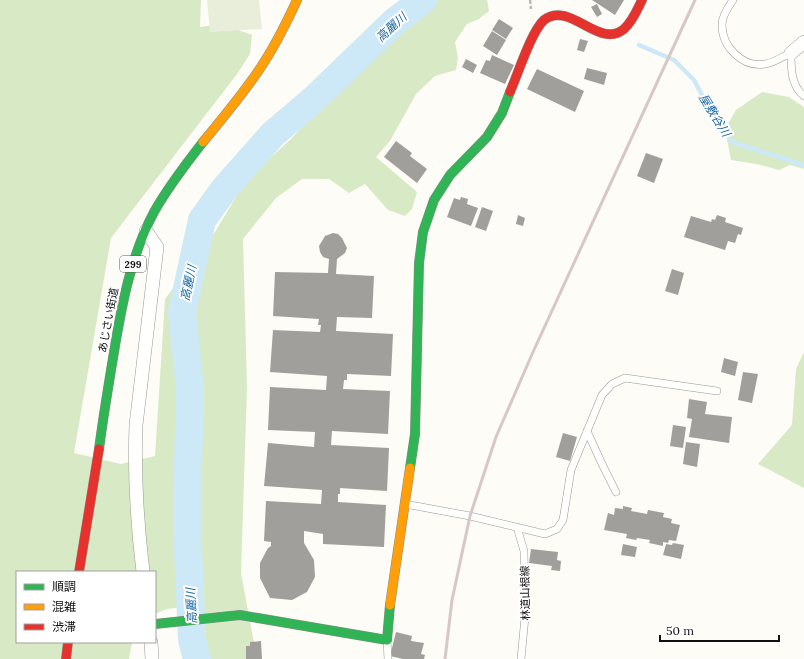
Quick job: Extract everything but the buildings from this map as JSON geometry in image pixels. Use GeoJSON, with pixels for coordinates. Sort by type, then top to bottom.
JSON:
{"type":"FeatureCollection","features":[{"type":"Feature","properties":{"kind":"main road","name":"あじさい街道"},"geometry":{"type":"LineString","coordinates":[[79,571],[120,314],[130,272],[146,231],[160,201],[182,169],[253,79],[288,21],[297,0]]}},
{"type":"Feature","properties":{"kind":"main road"},"geometry":{"type":"LineString","coordinates":[[156,624],[240,615],[387,640],[389,609],[415,434],[419,263],[423,232],[434,200],[450,175],[487,137],[502,113],[537,28],[542,22],[549,17],[558,15],[567,16],[608,34],[619,33],[634,17],[642,0]]}},
{"type":"Feature","properties":{"kind":"main road"},"geometry":{"type":"LineString","coordinates":[[66,659],[68,643]]}},
{"type":"Feature","properties":{"kind":"street"},"geometry":{"type":"LineString","coordinates":[[791,53],[804,42]]}},
{"type":"Feature","properties":{"kind":"street"},"geometry":{"type":"LineString","coordinates":[[143,571],[137,521],[135,453],[136,424],[157,247],[146,231]]}},
{"type":"Feature","properties":{"kind":"street"},"geometry":{"type":"LineString","coordinates":[[152,643],[152,659]]}},
{"type":"Feature","properties":{"kind":"lane"},"geometry":{"type":"LineString","coordinates":[[734,0],[726,11],[722,25],[724,40],[732,51],[746,62],[765,64],[791,53],[790,68],[794,83],[804,96]]}},
{"type":"Feature","properties":{"kind":"lane"},"geometry":{"type":"LineString","coordinates":[[404,504],[470,516],[545,534],[557,529],[563,520],[571,470],[602,395],[612,384],[624,378],[717,391]]}},
{"type":"Feature","properties":{"kind":"lane"},"geometry":{"type":"LineString","coordinates":[[587,431],[616,492]]}},
{"type":"Feature","properties":{"kind":"lane","name":"林道山根線"},"geometry":{"type":"LineString","coordinates":[[517,527],[524,551],[526,617],[521,659]]}},
{"type":"Feature","properties":{"kind":"lane"},"geometry":{"type":"LineString","coordinates":[[387,640],[388,659]]}},
{"type":"Feature","properties":{"kind":"green space"},"geometry":{"type":"Polygon","coordinates":[[[0,0],[201,0],[200,27],[222,24],[252,35],[250,54],[237,74],[111,238],[74,453],[121,464],[155,456],[165,299],[215,232],[246,180],[291,139],[359,66],[397,31],[438,0],[487,0],[489,11],[479,19],[467,24],[455,42],[458,58],[456,70],[435,76],[416,94],[390,141],[376,157],[417,192],[412,209],[405,216],[388,210],[365,184],[349,193],[329,179],[302,179],[276,198],[243,239],[247,387],[241,573],[257,659],[209,659],[203,605],[167,609],[156,614],[156,571],[16,571],[16,643],[132,643],[129,659],[0,659],[0,0]]]}},
{"type":"Feature","properties":{"kind":"green space"},"geometry":{"type":"Polygon","coordinates":[[[207,0],[259,0],[262,29],[210,32],[207,0]]]}},
{"type":"Feature","properties":{"kind":"green space"},"geometry":{"type":"Polygon","coordinates":[[[762,92],[789,97],[804,107],[804,169],[790,165],[779,170],[731,160],[725,129],[736,110],[762,92]]]}},
{"type":"Feature","properties":{"kind":"green space"},"geometry":{"type":"Polygon","coordinates":[[[804,352],[804,488],[758,464],[792,425],[796,369],[804,352]]]}},
{"type":"Feature","properties":{"kind":"waterway","name":"高麗川"},"geometry":{"type":"LineString","coordinates":[[197,659],[192,640],[188,549],[187,501],[190,390],[182,312],[202,220],[225,188],[273,134],[312,101],[394,22],[423,0]]}},
{"type":"Feature","properties":{"kind":"waterway","name":"屋敷谷川"},"geometry":{"type":"LineString","coordinates":[[639,45],[674,60],[694,80],[708,106],[732,142],[804,165]]}},
{"type":"Feature","properties":{"kind":"railway"},"geometry":{"type":"LineString","coordinates":[[445,659],[452,600],[470,516],[496,437],[533,352],[695,0]]}},
{"type":"Feature","properties":{"kind":"traffic: fast"},"geometry":{"type":"LineString","coordinates":[[410,468],[415,434],[419,263],[423,232],[434,200],[450,175],[487,137],[502,113],[510,92]]}},
{"type":"Feature","properties":{"kind":"traffic: fast"},"geometry":{"type":"LineString","coordinates":[[99,449],[119,321],[139,247],[159,203],[203,142]]}},
{"type":"Feature","properties":{"kind":"traffic: fast"},"geometry":{"type":"LineString","coordinates":[[156,624],[240,615],[387,640],[390,605]]}},
{"type":"Feature","properties":{"kind":"traffic: slow"},"geometry":{"type":"LineString","coordinates":[[203,142],[239,98],[259,70],[280,36],[297,0]]}},
{"type":"Feature","properties":{"kind":"traffic: slow"},"geometry":{"type":"LineString","coordinates":[[390,605],[410,468]]}},
{"type":"Feature","properties":{"kind":"traffic: jam"},"geometry":{"type":"LineString","coordinates":[[510,92],[534,34],[544,20],[554,16],[564,16],[605,34],[614,34],[624,29],[630,22],[642,0]]}},
{"type":"Feature","properties":{"kind":"traffic: jam"},"geometry":{"type":"LineString","coordinates":[[79,571],[99,449]]}},
{"type":"Feature","properties":{"kind":"traffic: jam"},"geometry":{"type":"LineString","coordinates":[[66,659],[68,643]]}}]}
